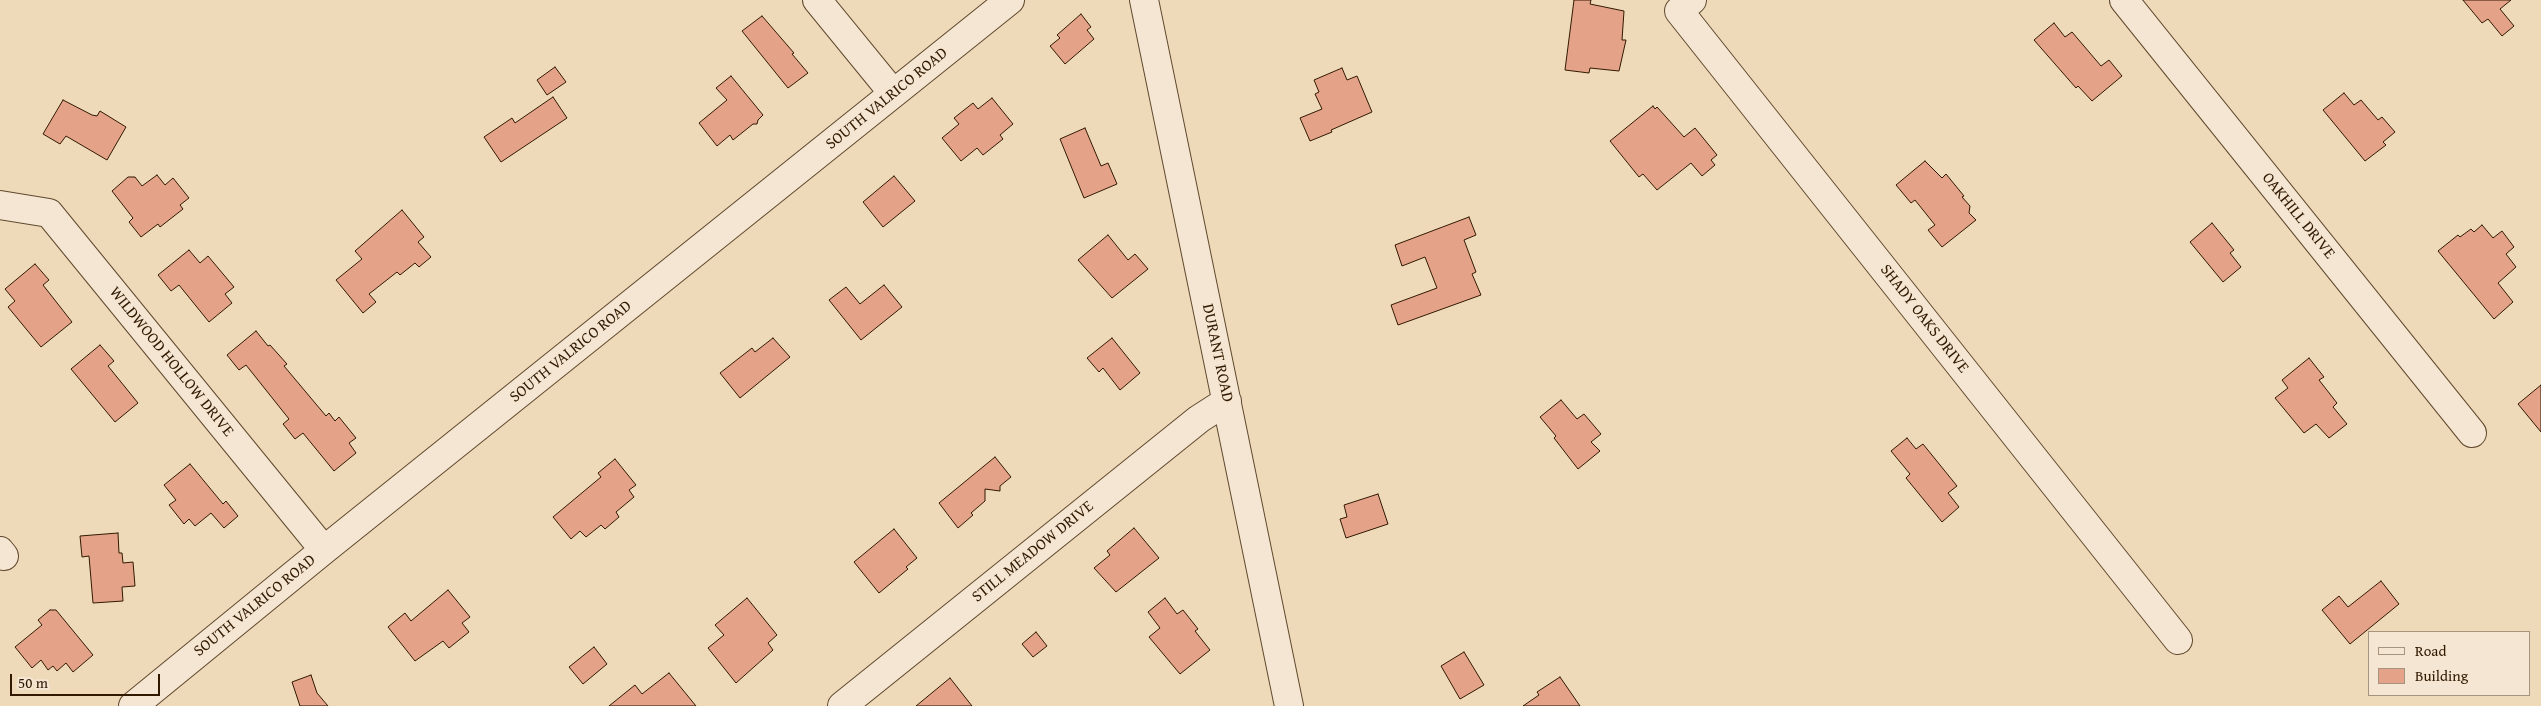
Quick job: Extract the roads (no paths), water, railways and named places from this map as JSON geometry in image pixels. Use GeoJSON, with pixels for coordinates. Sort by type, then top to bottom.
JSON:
{"type":"FeatureCollection","features":[{"type":"Feature","properties":{"kind":"street"},"geometry":{"type":"LineString","coordinates":[[817,0],[894,93]]}},
{"type":"Feature","properties":{"kind":"street","name":"SOUTH VALRICO ROAD"},"geometry":{"type":"LineString","coordinates":[[133,706],[324,550],[1010,0]]}},
{"type":"Feature","properties":{"kind":"street","name":"DURANT ROAD"},"geometry":{"type":"LineString","coordinates":[[1144,0],[1289,706]]}},
{"type":"Feature","properties":{"kind":"street","name":"SHADY OAKS DRIVE"},"geometry":{"type":"LineString","coordinates":[[1692,0],[1679,11],[2178,640]]}},
{"type":"Feature","properties":{"kind":"street","name":"OAKHILL DRIVE"},"geometry":{"type":"LineString","coordinates":[[2124,0],[2472,433]]}},
{"type":"Feature","properties":{"kind":"street","name":"WILDWOOD HOLLOW DRIVE"},"geometry":{"type":"LineString","coordinates":[[0,205],[49,213],[324,550]]}},
{"type":"Feature","properties":{"kind":"street","name":"STILL MEADOW DRIVE"},"geometry":{"type":"LineString","coordinates":[[842,706],[1199,419],[1227,402]]}}]}
